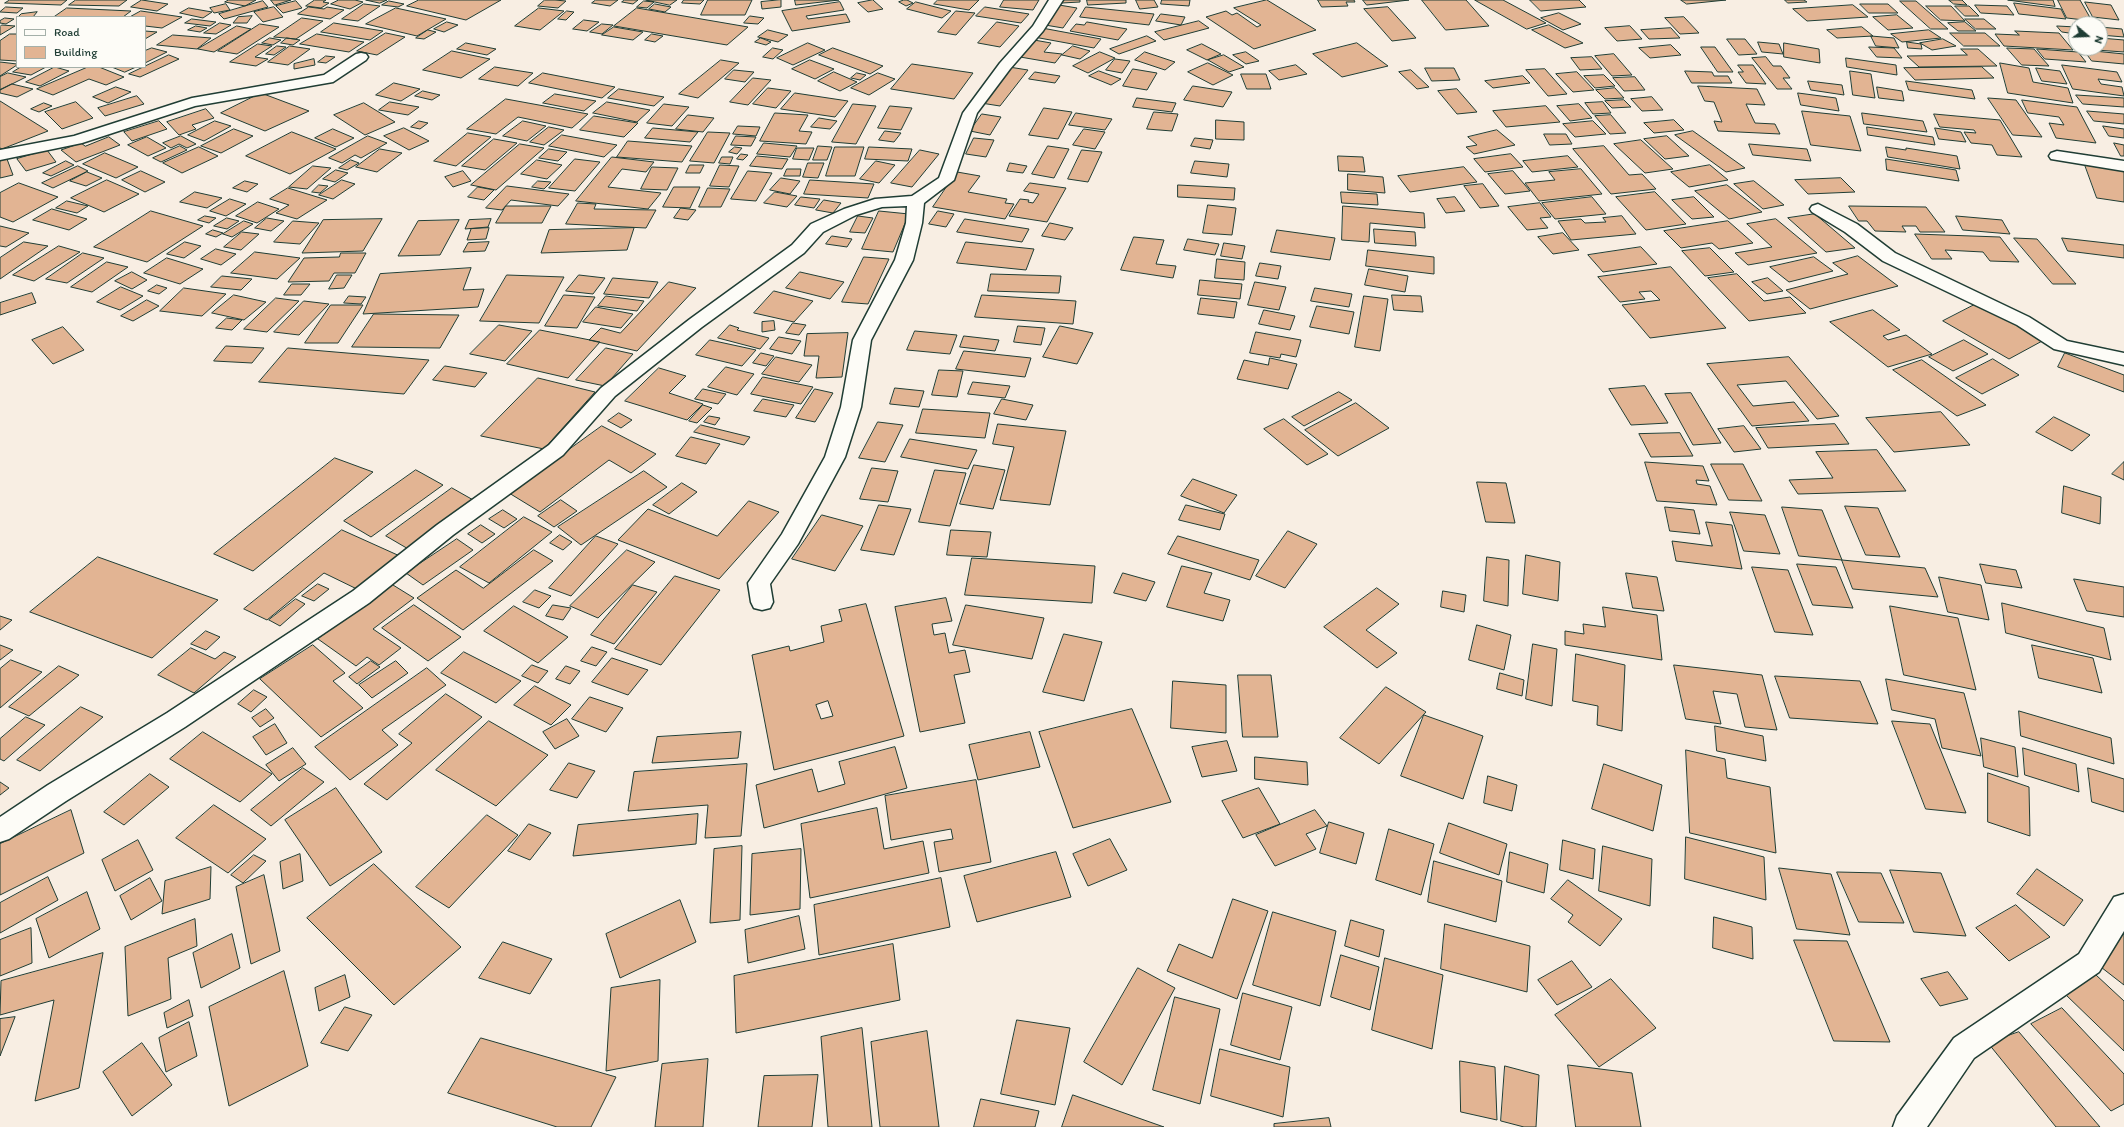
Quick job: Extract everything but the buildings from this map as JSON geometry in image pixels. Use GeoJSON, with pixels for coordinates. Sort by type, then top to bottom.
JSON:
{"type":"FeatureCollection","features":[{"type":"Feature","properties":{"kind":"street"},"geometry":{"type":"LineString","coordinates":[[0,832],[57,793],[176,720],[360,597],[445,530],[556,450],[608,392],[696,323],[798,248],[817,228],[850,212],[882,202],[916,201],[946,180],[970,113],[1006,66],[1038,28],[1056,0]]}},
{"type":"Feature","properties":{"kind":"street"},"geometry":{"type":"LineString","coordinates":[[0,155],[77,140],[192,102],[328,78],[361,57]]}},
{"type":"Feature","properties":{"kind":"street"},"geometry":{"type":"LineString","coordinates":[[2057,156],[2124,166]]}},
{"type":"Feature","properties":{"kind":"street"},"geometry":{"type":"LineString","coordinates":[[762,602],[759,583],[790,539],[835,457],[851,407],[862,340],[904,260],[914,223],[916,201]]}},
{"type":"Feature","properties":{"kind":"street"},"geometry":{"type":"LineString","coordinates":[[1818,209],[1851,228],[1896,261],[2023,321],[2061,345],[2124,359]]}},
{"type":"Feature","properties":{"kind":"street"},"geometry":{"type":"LineString","coordinates":[[1908,1127],[1964,1048],[2089,963],[2124,906]]}}]}
